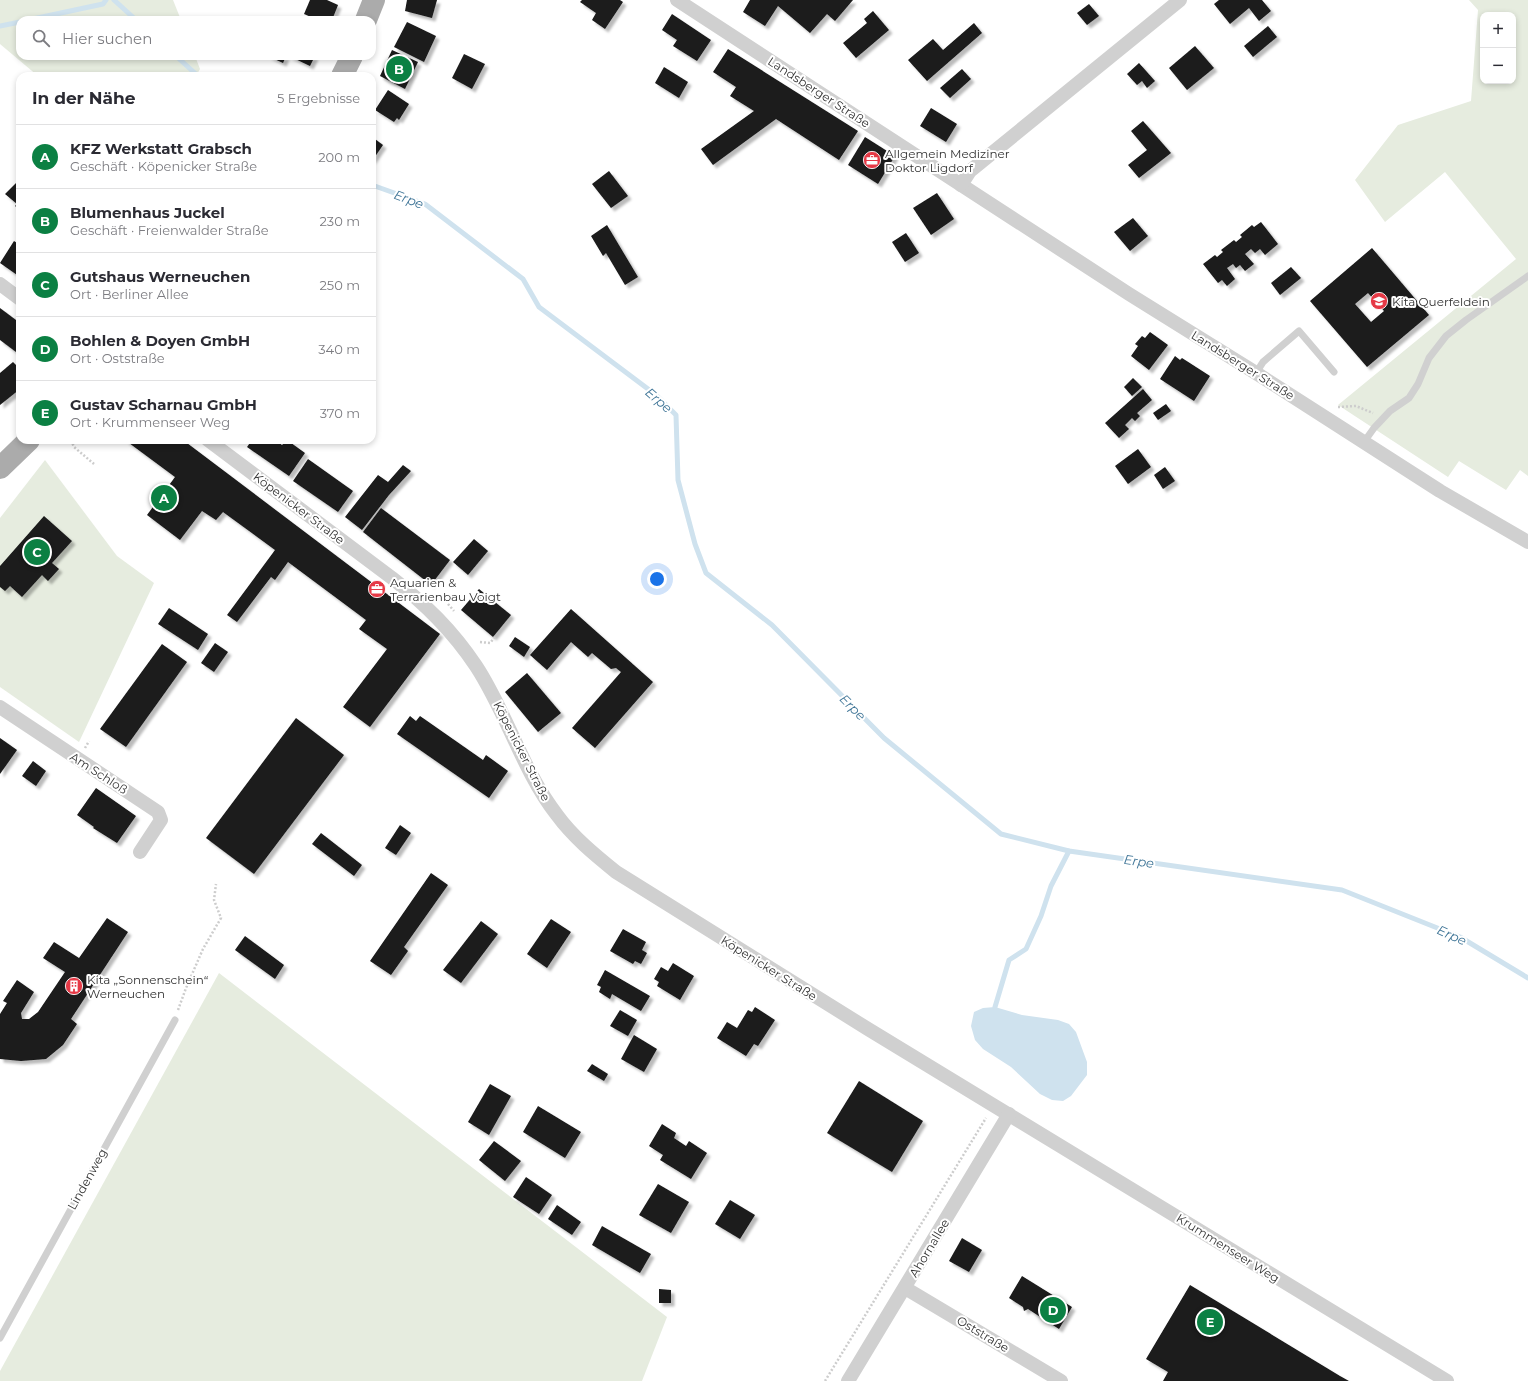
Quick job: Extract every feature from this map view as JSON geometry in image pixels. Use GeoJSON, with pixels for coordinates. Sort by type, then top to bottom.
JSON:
{"type":"FeatureCollection","features":[{"type":"Feature","properties":{"kind":"main road"},"geometry":{"type":"LineString","coordinates":[[368,16],[374,0]]}},
{"type":"Feature","properties":{"kind":"main road"},"geometry":{"type":"LineString","coordinates":[[344,72],[350,60]]}},
{"type":"Feature","properties":{"kind":"main road"},"geometry":{"type":"LineString","coordinates":[[0,468],[25,444]]}},
{"type":"Feature","properties":{"kind":"street","name":"Landsberger Straße"},"geometry":{"type":"LineString","coordinates":[[677,0],[1129,294],[1256,373],[1440,491],[1528,542]]}},
{"type":"Feature","properties":{"kind":"street"},"geometry":{"type":"LineString","coordinates":[[961,185],[970,171],[1180,0]]}},
{"type":"Feature","properties":{"kind":"street"},"geometry":{"type":"LineString","coordinates":[[0,284],[16,296]]}},
{"type":"Feature","properties":{"kind":"street","name":"Köpenicker Straße"},"geometry":{"type":"LineString","coordinates":[[213,444],[392,578],[415,596],[446,626],[476,665],[488,685],[548,803],[572,833],[596,856],[631,882],[1009,1114]]}},
{"type":"Feature","properties":{"kind":"street","name":"Am Schloß"},"geometry":{"type":"LineString","coordinates":[[0,707],[158,812],[161,820],[140,852]]}},
{"type":"Feature","properties":{"kind":"street","name":"Ahornallee"},"geometry":{"type":"LineString","coordinates":[[848,1381],[1009,1114]]}},
{"type":"Feature","properties":{"kind":"street","name":"Krummenseer Weg"},"geometry":{"type":"LineString","coordinates":[[1009,1114],[1447,1381]]}},
{"type":"Feature","properties":{"kind":"street","name":"Oststraße"},"geometry":{"type":"LineString","coordinates":[[905,1288],[1061,1381]]}},
{"type":"Feature","properties":{"kind":"lane"},"geometry":{"type":"LineString","coordinates":[[1364,442],[1390,410],[1409,398],[1418,384],[1429,358],[1446,336],[1528,276]]}},
{"type":"Feature","properties":{"kind":"lane"},"geometry":{"type":"LineString","coordinates":[[1256,373],[1262,362],[1299,331],[1334,372]]}},
{"type":"Feature","properties":{"kind":"lane","name":"Lindenweg"},"geometry":{"type":"LineString","coordinates":[[0,1338],[175,1020]]}},
{"type":"Feature","properties":{"kind":"path"},"geometry":{"type":"LineString","coordinates":[[1322,415],[1334,407],[1356,406],[1371,412],[1382,419]]}},
{"type":"Feature","properties":{"kind":"path"},"geometry":{"type":"LineString","coordinates":[[73,444],[74,447],[94,464]]}},
{"type":"Feature","properties":{"kind":"path"},"geometry":{"type":"LineString","coordinates":[[480,642],[490,643],[495,637]]}},
{"type":"Feature","properties":{"kind":"path"},"geometry":{"type":"LineString","coordinates":[[175,1020],[186,988],[203,949],[221,918],[214,900],[216,884]]}},
{"type":"Feature","properties":{"kind":"path"},"geometry":{"type":"LineString","coordinates":[[825,1381],[994,1105]]}},
{"type":"Feature","properties":{"kind":"shaded area"},"geometry":{"type":"Polygon","coordinates":[[[0,0],[173,0],[179,16],[16,16],[16,57],[0,44],[0,0]]]}},
{"type":"Feature","properties":{"kind":"shaded area"},"geometry":{"type":"Polygon","coordinates":[[[1469,0],[1528,0],[1528,476],[1520,470],[1506,490],[1459,461],[1448,477],[1338,405],[1516,259],[1445,172],[1385,222],[1355,180],[1398,125],[1471,101],[1478,10],[1469,0]]]}},
{"type":"Feature","properties":{"kind":"shaded area"},"geometry":{"type":"Polygon","coordinates":[[[19,60],[197,60],[200,69],[198,72],[33,72],[19,60]]]}},
{"type":"Feature","properties":{"kind":"shaded area"},"geometry":{"type":"Polygon","coordinates":[[[45,460],[117,556],[154,583],[79,742],[0,687],[0,518],[45,460]]]}},
{"type":"Feature","properties":{"kind":"shaded area"},"geometry":{"type":"Polygon","coordinates":[[[219,973],[667,1317],[642,1381],[0,1381],[0,1371],[219,973]]]}},
{"type":"Feature","properties":{"kind":"water"},"geometry":{"type":"Polygon","coordinates":[[[995,1007],[1022,1015],[1058,1020],[1069,1024],[1076,1032],[1087,1062],[1087,1075],[1071,1096],[1063,1101],[1052,1100],[1040,1094],[1011,1067],[983,1049],[975,1040],[971,1026],[974,1012],[983,1008],[995,1007]]]}},
{"type":"Feature","properties":{"kind":"building"},"geometry":{"type":"Polygon","coordinates":[[[310,0],[327,0],[338,5],[334,16],[309,16],[304,14],[310,0]]]}},
{"type":"Feature","properties":{"kind":"building"},"geometry":{"type":"Polygon","coordinates":[[[407,0],[437,0],[432,18],[405,11],[407,0]]]}},
{"type":"Feature","properties":{"kind":"building"},"geometry":{"type":"Polygon","coordinates":[[[582,0],[620,0],[623,2],[605,29],[592,20],[596,13],[580,2],[582,0]]]}},
{"type":"Feature","properties":{"kind":"building"},"geometry":{"type":"Polygon","coordinates":[[[750,0],[853,0],[835,21],[827,14],[810,33],[778,6],[765,26],[743,12],[750,0]]]}},
{"type":"Feature","properties":{"kind":"building"},"geometry":{"type":"Polygon","coordinates":[[[1219,0],[1262,0],[1271,11],[1259,21],[1249,8],[1230,24],[1214,4],[1219,0]]]}},
{"type":"Feature","properties":{"kind":"building"},"geometry":{"type":"Polygon","coordinates":[[[1089,4],[1099,16],[1087,25],[1077,13],[1089,4]]]}},
{"type":"Feature","properties":{"kind":"building"},"geometry":{"type":"Polygon","coordinates":[[[873,11],[889,30],[856,58],[843,43],[867,23],[864,19],[873,11]]]}},
{"type":"Feature","properties":{"kind":"building"},"geometry":{"type":"Polygon","coordinates":[[[672,14],[711,40],[697,61],[673,46],[677,40],[662,30],[672,14]]]}},
{"type":"Feature","properties":{"kind":"building"},"geometry":{"type":"Polygon","coordinates":[[[407,22],[436,36],[424,62],[394,47],[407,22]]]}},
{"type":"Feature","properties":{"kind":"building"},"geometry":{"type":"Polygon","coordinates":[[[974,23],[982,33],[927,81],[908,60],[933,39],[943,50],[974,23]]]}},
{"type":"Feature","properties":{"kind":"building"},"geometry":{"type":"Polygon","coordinates":[[[1268,26],[1277,37],[1253,57],[1244,46],[1268,26]]]}},
{"type":"Feature","properties":{"kind":"building"},"geometry":{"type":"Polygon","coordinates":[[[1195,46],[1214,68],[1187,90],[1169,68],[1195,46]]]}},
{"type":"Feature","properties":{"kind":"building"},"geometry":{"type":"Polygon","coordinates":[[[728,49],[858,131],[839,160],[776,119],[713,165],[701,149],[754,111],[730,96],[736,87],[713,72],[728,49]]]}},
{"type":"Feature","properties":{"kind":"building"},"geometry":{"type":"Polygon","coordinates":[[[392,50],[418,62],[405,89],[380,76],[392,50]]]}},
{"type":"Feature","properties":{"kind":"building"},"geometry":{"type":"Polygon","coordinates":[[[464,54],[485,64],[472,89],[452,78],[464,54]]]}},
{"type":"Feature","properties":{"kind":"building"},"geometry":{"type":"Polygon","coordinates":[[[277,60],[284,60],[283,63],[277,60]]]}},
{"type":"Feature","properties":{"kind":"building"},"geometry":{"type":"Polygon","coordinates":[[[297,60],[313,60],[310,66],[297,60]]]}},
{"type":"Feature","properties":{"kind":"building"},"geometry":{"type":"Polygon","coordinates":[[[1139,63],[1155,81],[1147,88],[1142,81],[1137,85],[1127,74],[1139,63]]]}},
{"type":"Feature","properties":{"kind":"building"},"geometry":{"type":"Polygon","coordinates":[[[664,67],[688,82],[679,98],[655,83],[664,67]]]}},
{"type":"Feature","properties":{"kind":"building"},"geometry":{"type":"Polygon","coordinates":[[[962,69],[971,79],[950,98],[940,88],[962,69]]]}},
{"type":"Feature","properties":{"kind":"building"},"geometry":{"type":"Polygon","coordinates":[[[388,90],[409,104],[399,120],[397,118],[394,122],[376,111],[388,90]]]}},
{"type":"Feature","properties":{"kind":"building"},"geometry":{"type":"Polygon","coordinates":[[[931,108],[957,124],[946,142],[920,126],[931,108]]]}},
{"type":"Feature","properties":{"kind":"building"},"geometry":{"type":"Polygon","coordinates":[[[1143,121],[1171,153],[1139,178],[1128,165],[1147,150],[1131,131],[1143,121]]]}},
{"type":"Feature","properties":{"kind":"building","name":"Allgemein Mediziner Doktor Ligdorf"},"geometry":{"type":"Polygon","coordinates":[[[865,137],[895,156],[878,184],[848,165],[865,137]]]}},
{"type":"Feature","properties":{"kind":"building"},"geometry":{"type":"Polygon","coordinates":[[[376,140],[383,145],[376,155],[376,140]]]}},
{"type":"Feature","properties":{"kind":"building"},"geometry":{"type":"Polygon","coordinates":[[[609,171],[628,196],[611,208],[592,184],[609,171]]]}},
{"type":"Feature","properties":{"kind":"building"},"geometry":{"type":"Polygon","coordinates":[[[16,183],[16,203],[5,194],[16,183]]]}},
{"type":"Feature","properties":{"kind":"building"},"geometry":{"type":"Polygon","coordinates":[[[937,193],[954,219],[931,235],[913,208],[937,193]]]}},
{"type":"Feature","properties":{"kind":"building"},"geometry":{"type":"Polygon","coordinates":[[[1133,218],[1148,236],[1130,251],[1114,232],[1133,218]]]}},
{"type":"Feature","properties":{"kind":"building"},"geometry":{"type":"Polygon","coordinates":[[[1261,222],[1278,244],[1265,255],[1260,249],[1255,253],[1251,249],[1245,254],[1254,264],[1245,271],[1240,265],[1236,268],[1233,264],[1227,268],[1235,279],[1227,286],[1222,280],[1218,283],[1203,264],[1215,255],[1217,257],[1223,252],[1221,250],[1234,240],[1236,242],[1242,237],[1240,235],[1252,225],[1254,227],[1261,222]]]}},
{"type":"Feature","properties":{"kind":"building"},"geometry":{"type":"Polygon","coordinates":[[[607,225],[638,277],[625,285],[606,253],[603,256],[591,236],[607,225]]]}},
{"type":"Feature","properties":{"kind":"building"},"geometry":{"type":"Polygon","coordinates":[[[906,233],[919,253],[905,262],[892,242],[906,233]]]}},
{"type":"Feature","properties":{"kind":"building"},"geometry":{"type":"Polygon","coordinates":[[[14,241],[16,242],[16,274],[0,263],[14,241]]]}},
{"type":"Feature","properties":{"kind":"building"},"geometry":{"type":"Polygon","coordinates":[[[1372,248],[1429,315],[1367,367],[1310,301],[1372,248]],[[1368,293],[1355,304],[1371,322],[1384,311],[1368,293]]]}},
{"type":"Feature","properties":{"kind":"building"},"geometry":{"type":"Polygon","coordinates":[[[1291,267],[1301,278],[1280,295],[1271,283],[1291,267]]]}},
{"type":"Feature","properties":{"kind":"building"},"geometry":{"type":"Polygon","coordinates":[[[0,308],[16,320],[16,352],[0,340],[0,308]]]}},
{"type":"Feature","properties":{"kind":"building"},"geometry":{"type":"Polygon","coordinates":[[[1150,332],[1168,345],[1149,370],[1131,356],[1138,346],[1135,344],[1142,336],[1145,338],[1150,332]]]}},
{"type":"Feature","properties":{"kind":"building"},"geometry":{"type":"Polygon","coordinates":[[[1175,356],[1180,360],[1182,358],[1210,376],[1194,401],[1160,379],[1175,356]]]}},
{"type":"Feature","properties":{"kind":"building"},"geometry":{"type":"Polygon","coordinates":[[[13,362],[16,365],[16,392],[0,405],[0,373],[13,362]]]}},
{"type":"Feature","properties":{"kind":"building"},"geometry":{"type":"Polygon","coordinates":[[[1133,378],[1142,387],[1132,396],[1124,387],[1133,378]]]}},
{"type":"Feature","properties":{"kind":"building"},"geometry":{"type":"Polygon","coordinates":[[[1143,389],[1152,400],[1137,413],[1140,416],[1135,421],[1132,418],[1125,425],[1129,429],[1119,438],[1105,423],[1143,389]]]}},
{"type":"Feature","properties":{"kind":"building"},"geometry":{"type":"Polygon","coordinates":[[[1166,404],[1171,411],[1158,420],[1153,413],[1166,404]]]}},
{"type":"Feature","properties":{"kind":"building"},"geometry":{"type":"Polygon","coordinates":[[[130,444],[188,444],[440,634],[370,727],[343,707],[387,649],[359,629],[366,620],[288,562],[275,580],[271,577],[237,622],[227,615],[275,550],[223,512],[216,520],[202,511],[180,540],[147,515],[175,477],[130,444]]]}},
{"type":"Feature","properties":{"kind":"building"},"geometry":{"type":"Polygon","coordinates":[[[249,444],[293,444],[305,453],[289,476],[247,447],[249,444]]]}},
{"type":"Feature","properties":{"kind":"building"},"geometry":{"type":"Polygon","coordinates":[[[1138,449],[1151,467],[1128,484],[1115,466],[1138,449]]]}},
{"type":"Feature","properties":{"kind":"building"},"geometry":{"type":"Polygon","coordinates":[[[308,459],[353,491],[338,512],[293,481],[308,459]]]}},
{"type":"Feature","properties":{"kind":"building"},"geometry":{"type":"Polygon","coordinates":[[[403,465],[411,471],[389,495],[362,530],[345,517],[378,475],[388,482],[403,465]]]}},
{"type":"Feature","properties":{"kind":"building"},"geometry":{"type":"Polygon","coordinates":[[[1165,467],[1175,481],[1163,489],[1154,475],[1165,467]]]}},
{"type":"Feature","properties":{"kind":"building"},"geometry":{"type":"Polygon","coordinates":[[[381,508],[450,560],[431,585],[363,532],[381,508]]]}},
{"type":"Feature","properties":{"kind":"building"},"geometry":{"type":"Polygon","coordinates":[[[44,516],[72,541],[52,563],[59,569],[48,581],[42,575],[22,597],[10,586],[5,591],[0,587],[0,566],[44,516]]]}},
{"type":"Feature","properties":{"kind":"building"},"geometry":{"type":"Polygon","coordinates":[[[474,539],[488,551],[468,575],[453,562],[474,539]]]}},
{"type":"Feature","properties":{"kind":"building"},"geometry":{"type":"Polygon","coordinates":[[[479,589],[511,615],[493,637],[461,610],[479,589]]]}},
{"type":"Feature","properties":{"kind":"building"},"geometry":{"type":"Polygon","coordinates":[[[169,608],[208,634],[198,650],[158,624],[169,608]]]}},
{"type":"Feature","properties":{"kind":"building"},"geometry":{"type":"Polygon","coordinates":[[[571,609],[653,682],[595,748],[572,728],[621,672],[616,668],[611,669],[592,653],[588,657],[571,642],[547,670],[530,655],[571,609]]]}},
{"type":"Feature","properties":{"kind":"building"},"geometry":{"type":"Polygon","coordinates":[[[515,637],[530,647],[524,657],[509,646],[515,637]]]}},
{"type":"Feature","properties":{"kind":"building"},"geometry":{"type":"Polygon","coordinates":[[[215,643],[228,652],[214,672],[201,663],[215,643]]]}},
{"type":"Feature","properties":{"kind":"building"},"geometry":{"type":"Polygon","coordinates":[[[162,644],[187,662],[126,747],[100,729],[162,644]]]}},
{"type":"Feature","properties":{"kind":"building"},"geometry":{"type":"Polygon","coordinates":[[[527,673],[561,713],[538,732],[505,692],[527,673]]]}},
{"type":"Feature","properties":{"kind":"building"},"geometry":{"type":"Polygon","coordinates":[[[410,716],[416,721],[420,716],[483,760],[486,755],[508,771],[489,798],[397,734],[410,716]]]}},
{"type":"Feature","properties":{"kind":"building"},"geometry":{"type":"Polygon","coordinates":[[[296,718],[344,755],[254,874],[206,838],[296,718]]]}},
{"type":"Feature","properties":{"kind":"building"},"geometry":{"type":"Polygon","coordinates":[[[0,738],[17,750],[0,774],[0,738]]]}},
{"type":"Feature","properties":{"kind":"building"},"geometry":{"type":"Polygon","coordinates":[[[33,761],[46,771],[36,786],[22,776],[33,761]]]}},
{"type":"Feature","properties":{"kind":"building"},"geometry":{"type":"Polygon","coordinates":[[[96,788],[136,816],[117,843],[93,828],[94,827],[77,815],[96,788]]]}},
{"type":"Feature","properties":{"kind":"building"},"geometry":{"type":"Polygon","coordinates":[[[400,825],[411,833],[396,855],[385,848],[400,825]]]}},
{"type":"Feature","properties":{"kind":"building"},"geometry":{"type":"Polygon","coordinates":[[[321,833],[362,865],[354,876],[312,844],[321,833]]]}},
{"type":"Feature","properties":{"kind":"building"},"geometry":{"type":"Polygon","coordinates":[[[431,873],[448,885],[404,947],[408,951],[391,975],[370,961],[431,873]]]}},
{"type":"Feature","properties":{"kind":"building","name":"Kita „Sonnenschein“ Werneuchen"},"geometry":{"type":"Polygon","coordinates":[[[107,918],[128,932],[71,1019],[77,1024],[63,1045],[46,1059],[21,1061],[0,1059],[0,1014],[7,1003],[3,1001],[17,980],[34,992],[21,1013],[22,1019],[29,1019],[38,1012],[65,972],[43,958],[54,942],[79,958],[107,918]]]}},
{"type":"Feature","properties":{"kind":"building"},"geometry":{"type":"Polygon","coordinates":[[[551,919],[571,932],[547,968],[527,954],[551,919]]]}},
{"type":"Feature","properties":{"kind":"building"},"geometry":{"type":"Polygon","coordinates":[[[481,921],[498,934],[461,983],[443,970],[481,921]]]}},
{"type":"Feature","properties":{"kind":"building"},"geometry":{"type":"Polygon","coordinates":[[[623,929],[646,942],[642,950],[647,953],[641,964],[635,961],[633,964],[610,951],[623,929]]]}},
{"type":"Feature","properties":{"kind":"building"},"geometry":{"type":"Polygon","coordinates":[[[245,936],[284,965],[275,979],[235,950],[245,936]]]}},
{"type":"Feature","properties":{"kind":"building"},"geometry":{"type":"Polygon","coordinates":[[[673,963],[694,976],[680,1000],[657,986],[659,982],[654,979],[661,967],[668,971],[673,963]]]}},
{"type":"Feature","properties":{"kind":"building"},"geometry":{"type":"Polygon","coordinates":[[[605,970],[650,996],[641,1011],[612,994],[610,999],[599,992],[601,987],[597,985],[605,970]]]}},
{"type":"Feature","properties":{"kind":"building"},"geometry":{"type":"Polygon","coordinates":[[[755,1007],[775,1020],[758,1046],[754,1044],[746,1056],[717,1038],[727,1022],[737,1028],[748,1010],[752,1012],[755,1007]]]}},
{"type":"Feature","properties":{"kind":"building"},"geometry":{"type":"Polygon","coordinates":[[[620,1010],[637,1020],[628,1036],[610,1026],[620,1010]]]}},
{"type":"Feature","properties":{"kind":"building"},"geometry":{"type":"Polygon","coordinates":[[[634,1035],[657,1049],[644,1072],[621,1059],[634,1035]]]}},
{"type":"Feature","properties":{"kind":"building"},"geometry":{"type":"Polygon","coordinates":[[[592,1064],[608,1074],[604,1081],[587,1071],[592,1064]]]}},
{"type":"Feature","properties":{"kind":"building"},"geometry":{"type":"Polygon","coordinates":[[[859,1081],[923,1121],[892,1172],[827,1133],[859,1081]]]}},
{"type":"Feature","properties":{"kind":"building"},"geometry":{"type":"Polygon","coordinates":[[[490,1084],[511,1096],[489,1135],[468,1122],[490,1084]]]}},
{"type":"Feature","properties":{"kind":"building"},"geometry":{"type":"Polygon","coordinates":[[[538,1106],[581,1132],[565,1158],[523,1132],[538,1106]]]}},
{"type":"Feature","properties":{"kind":"building"},"geometry":{"type":"Polygon","coordinates":[[[662,1124],[676,1133],[674,1138],[686,1146],[689,1141],[707,1153],[691,1179],[660,1160],[663,1155],[649,1146],[662,1124]]]}},
{"type":"Feature","properties":{"kind":"building"},"geometry":{"type":"Polygon","coordinates":[[[494,1141],[521,1161],[505,1181],[479,1160],[494,1141]]]}},
{"type":"Feature","properties":{"kind":"building"},"geometry":{"type":"Polygon","coordinates":[[[526,1177],[552,1195],[539,1214],[513,1197],[526,1177]]]}},
{"type":"Feature","properties":{"kind":"building"},"geometry":{"type":"Polygon","coordinates":[[[658,1184],[689,1202],[671,1233],[639,1215],[658,1184]]]}},
{"type":"Feature","properties":{"kind":"building"},"geometry":{"type":"Polygon","coordinates":[[[730,1200],[755,1215],[740,1239],[715,1224],[730,1200]]]}},
{"type":"Feature","properties":{"kind":"building"},"geometry":{"type":"Polygon","coordinates":[[[557,1205],[581,1222],[572,1235],[548,1219],[557,1205]]]}},
{"type":"Feature","properties":{"kind":"building"},"geometry":{"type":"Polygon","coordinates":[[[602,1226],[651,1254],[640,1273],[592,1245],[602,1226]]]}},
{"type":"Feature","properties":{"kind":"building"},"geometry":{"type":"Polygon","coordinates":[[[962,1238],[982,1250],[969,1272],[949,1261],[962,1238]]]}},
{"type":"Feature","properties":{"kind":"building"},"geometry":{"type":"Polygon","coordinates":[[[1022,1276],[1072,1307],[1059,1329],[1028,1309],[1024,1311],[1023,1307],[1009,1298],[1022,1276]]]}},
{"type":"Feature","properties":{"kind":"building"},"geometry":{"type":"Polygon","coordinates":[[[1190,1285],[1349,1381],[1163,1381],[1168,1372],[1146,1359],[1190,1285]]]}},
{"type":"Feature","properties":{"kind":"building"},"geometry":{"type":"Polygon","coordinates":[[[659,1289],[671,1290],[671,1303],[659,1303],[659,1289]]]}},
{"type":"Feature","properties":{"kind":"waterway"},"geometry":{"type":"LineString","coordinates":[[47,16],[103,4],[106,0]]}},
{"type":"Feature","properties":{"kind":"waterway","name":"Erpe"},"geometry":{"type":"LineString","coordinates":[[114,0],[132,16]]}},
{"type":"Feature","properties":{"kind":"waterway"},"geometry":{"type":"LineString","coordinates":[[0,26],[16,23]]}},
{"type":"Feature","properties":{"kind":"waterway","name":"Erpe"},"geometry":{"type":"LineString","coordinates":[[180,60],[194,72]]}},
{"type":"Feature","properties":{"kind":"waterway","name":"Erpe"},"geometry":{"type":"LineString","coordinates":[[376,186],[425,204],[523,279],[539,307],[656,395],[676,415],[678,480],[695,544],[706,573],[772,625],[884,738],[1001,834],[1069,851],[1342,890],[1460,937],[1528,978]]}},
{"type":"Feature","properties":{"kind":"waterway"},"geometry":{"type":"LineString","coordinates":[[995,1007],[1009,960],[1026,949],[1041,916],[1051,886],[1069,851]]}},
{"type":"Feature","properties":{"kind":"place","name":"Blumenhaus Juckel"},"geometry":{"type":"Point","coordinates":[399,69]}},
{"type":"Feature","properties":{"kind":"place","name":"Allgemein Mediziner Doktor Ligdorf"},"geometry":{"type":"Point","coordinates":[872,160]}},
{"type":"Feature","properties":{"kind":"place","name":"Kita Querfeldein"},"geometry":{"type":"Point","coordinates":[1379,301]}},
{"type":"Feature","properties":{"kind":"place","name":"KFZ Werkstatt Grabsch"},"geometry":{"type":"Point","coordinates":[164,498]}},
{"type":"Feature","properties":{"kind":"place","name":"Gutshaus Werneuchen"},"geometry":{"type":"Point","coordinates":[37,552]}},
{"type":"Feature","properties":{"kind":"place","name":"Aquarien & Terrarienbau Voigt"},"geometry":{"type":"Point","coordinates":[377,589]}},
{"type":"Feature","properties":{"kind":"place","name":"Kita „Sonnenschein“ Werneuchen"},"geometry":{"type":"Point","coordinates":[74,986]}},
{"type":"Feature","properties":{"kind":"place","name":"Bohlen & Doyen GmbH"},"geometry":{"type":"Point","coordinates":[1053,1310]}},
{"type":"Feature","properties":{"kind":"place","name":"Gustav Scharnau GmbH"},"geometry":{"type":"Point","coordinates":[1210,1322]}}]}
